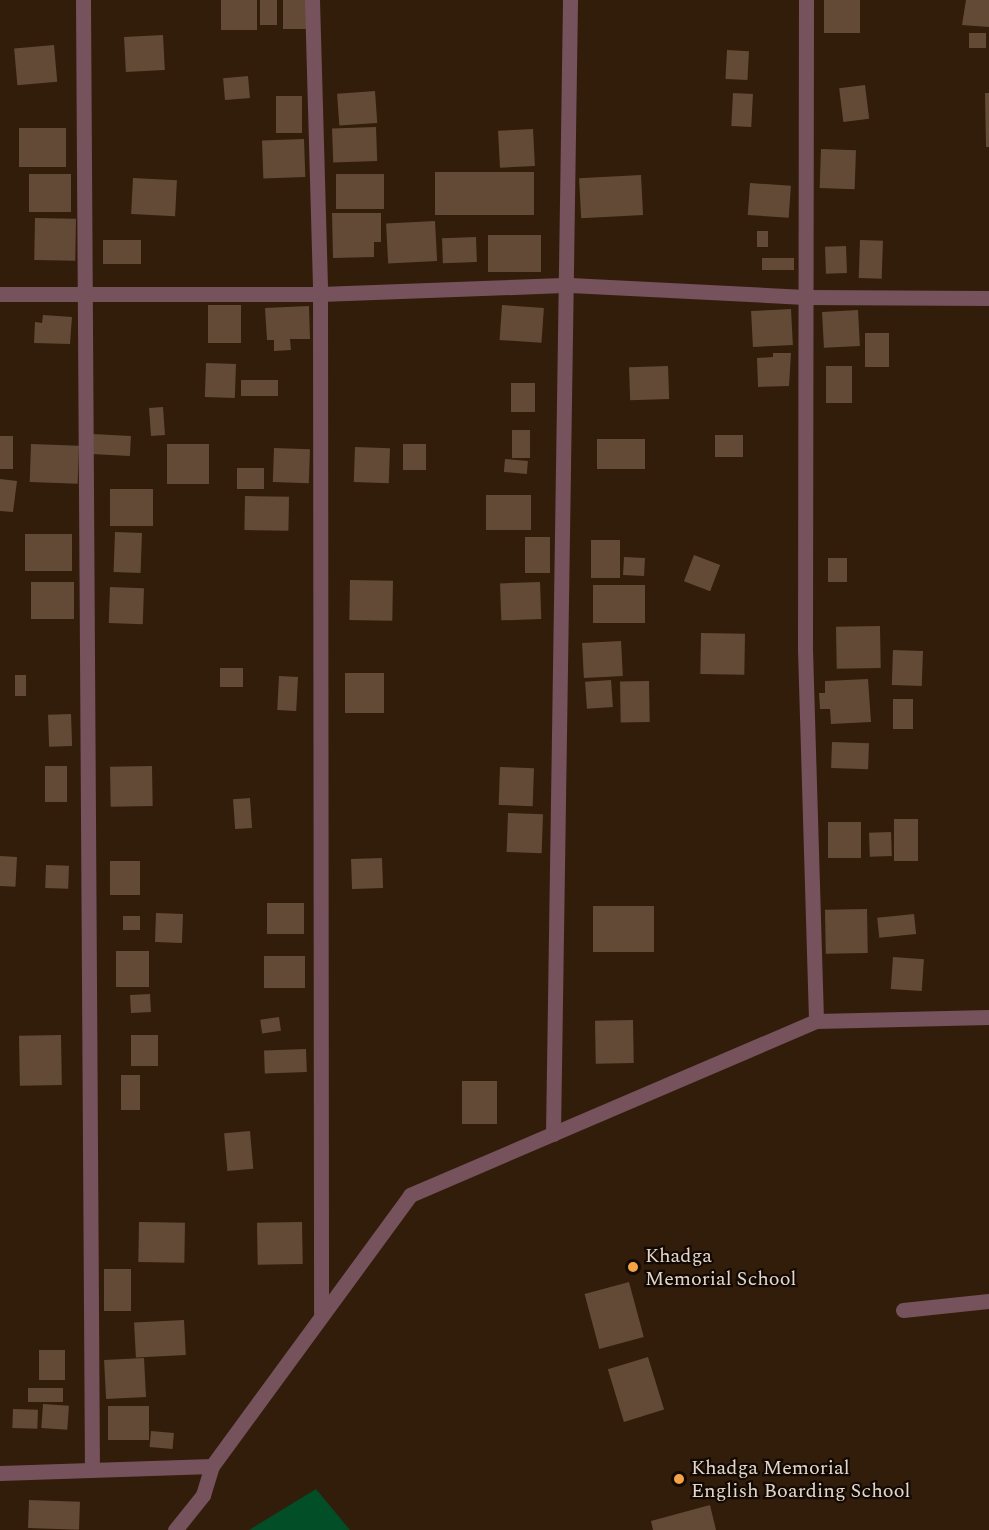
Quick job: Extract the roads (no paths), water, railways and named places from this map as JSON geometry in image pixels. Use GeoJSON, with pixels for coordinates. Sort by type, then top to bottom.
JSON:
{"type":"FeatureCollection","features":[{"type":"Feature","properties":{"kind":"street"},"geometry":{"type":"LineString","coordinates":[[83,0],[87,293],[92,1468]]}},
{"type":"Feature","properties":{"kind":"street"},"geometry":{"type":"LineString","coordinates":[[312,0],[320,294],[321,1313]]}},
{"type":"Feature","properties":{"kind":"street"},"geometry":{"type":"LineString","coordinates":[[553,1134],[570,285],[570,0]]}},
{"type":"Feature","properties":{"kind":"street"},"geometry":{"type":"LineString","coordinates":[[806,0],[805,649],[816,1021]]}},
{"type":"Feature","properties":{"kind":"street"},"geometry":{"type":"LineString","coordinates":[[0,294],[320,294],[570,285],[805,297],[989,298]]}},
{"type":"Feature","properties":{"kind":"street"},"geometry":{"type":"LineString","coordinates":[[176,1530],[203,1495],[212,1467],[321,1313],[410,1195],[816,1021],[989,1017]]}},
{"type":"Feature","properties":{"kind":"street"},"geometry":{"type":"LineString","coordinates":[[903,1310],[989,1301]]}},
{"type":"Feature","properties":{"kind":"street"},"geometry":{"type":"LineString","coordinates":[[0,1473],[92,1468],[212,1467]]}},
{"type":"Feature","properties":{"kind":"place","name":"Khadga Memorial School"},"geometry":{"type":"Point","coordinates":[633,1267]}},
{"type":"Feature","properties":{"kind":"place","name":"Khadga Memorial English Boarding School"},"geometry":{"type":"Point","coordinates":[679,1479]}}]}
